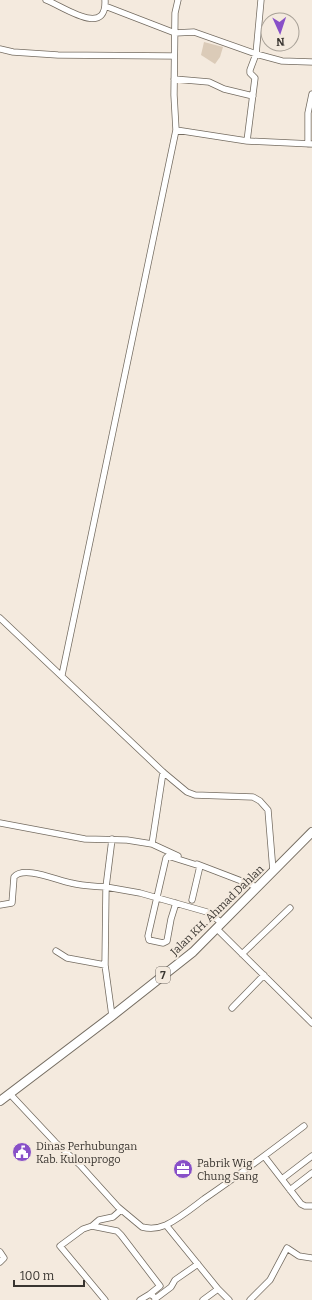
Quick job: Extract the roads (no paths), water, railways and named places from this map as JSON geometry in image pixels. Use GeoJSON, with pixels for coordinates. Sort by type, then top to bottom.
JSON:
{"type":"FeatureCollection","features":[{"type":"Feature","properties":{"kind":"highway","name":"Jalan KH. Ahmad Dahlan"},"geometry":{"type":"LineString","coordinates":[[0,1101],[112,1016],[192,952],[312,832]]}},
{"type":"Feature","properties":{"kind":"street"},"geometry":{"type":"LineString","coordinates":[[46,0],[85,18],[92,19],[101,14],[105,3],[175,33],[194,32],[256,54],[282,61],[312,62]]}},
{"type":"Feature","properties":{"kind":"street"},"geometry":{"type":"LineString","coordinates":[[62,675],[176,130],[177,79],[174,56],[175,13],[178,0]]}},
{"type":"Feature","properties":{"kind":"street"},"geometry":{"type":"LineString","coordinates":[[247,141],[255,78],[250,73],[250,70],[256,54],[260,0]]}},
{"type":"Feature","properties":{"kind":"street"},"geometry":{"type":"LineString","coordinates":[[0,49],[13,52],[58,54],[174,56]]}},
{"type":"Feature","properties":{"kind":"street"},"geometry":{"type":"LineString","coordinates":[[177,79],[210,82],[224,89],[253,96]]}},
{"type":"Feature","properties":{"kind":"street"},"geometry":{"type":"LineString","coordinates":[[176,130],[247,141],[310,144],[308,113],[312,94]]}},
{"type":"Feature","properties":{"kind":"street"},"geometry":{"type":"LineString","coordinates":[[0,618],[164,772],[191,794],[253,797],[264,804],[268,810],[273,871]]}},
{"type":"Feature","properties":{"kind":"street"},"geometry":{"type":"LineString","coordinates":[[152,844],[164,772]]}},
{"type":"Feature","properties":{"kind":"street"},"geometry":{"type":"LineString","coordinates":[[0,823],[85,839],[142,841],[256,887]]}},
{"type":"Feature","properties":{"kind":"street"},"geometry":{"type":"LineString","coordinates":[[112,839],[106,887],[105,965],[112,1016]]}},
{"type":"Feature","properties":{"kind":"street"},"geometry":{"type":"LineString","coordinates":[[176,903],[167,941],[163,943],[148,939],[166,858],[168,856],[200,866],[192,900]]}},
{"type":"Feature","properties":{"kind":"street"},"geometry":{"type":"LineString","coordinates":[[0,905],[12,903],[14,877],[19,874],[37,874],[72,884],[106,887],[140,893],[207,912],[242,954],[312,1023]]}},
{"type":"Feature","properties":{"kind":"street"},"geometry":{"type":"LineString","coordinates":[[242,954],[290,908]]}},
{"type":"Feature","properties":{"kind":"street"},"geometry":{"type":"LineString","coordinates":[[56,951],[67,958],[105,965]]}},
{"type":"Feature","properties":{"kind":"street"},"geometry":{"type":"LineString","coordinates":[[232,1008],[264,975]]}},
{"type":"Feature","properties":{"kind":"street"},"geometry":{"type":"LineString","coordinates":[[10,1094],[55,1142],[80,1165],[121,1210],[142,1227],[153,1228],[166,1225],[220,1188],[304,1126]]}},
{"type":"Feature","properties":{"kind":"street"},"geometry":{"type":"LineString","coordinates":[[264,1156],[290,1190],[305,1206],[312,1206]]}},
{"type":"Feature","properties":{"kind":"street"},"geometry":{"type":"LineString","coordinates":[[282,1179],[312,1156]]}},
{"type":"Feature","properties":{"kind":"street"},"geometry":{"type":"LineString","coordinates":[[290,1190],[312,1173]]}},
{"type":"Feature","properties":{"kind":"street"},"geometry":{"type":"LineString","coordinates":[[104,1300],[60,1246],[83,1229],[92,1226],[98,1221],[113,1217],[121,1210]]}},
{"type":"Feature","properties":{"kind":"street"},"geometry":{"type":"LineString","coordinates":[[166,1225],[218,1289],[229,1300]]}},
{"type":"Feature","properties":{"kind":"street"},"geometry":{"type":"LineString","coordinates":[[92,1226],[117,1232],[121,1235],[160,1286],[140,1300]]}},
{"type":"Feature","properties":{"kind":"street"},"geometry":{"type":"LineString","coordinates":[[250,1300],[270,1280],[287,1248],[300,1256],[312,1258]]}},
{"type":"Feature","properties":{"kind":"street"},"geometry":{"type":"LineString","coordinates":[[0,1252],[4,1258],[0,1262]]}},
{"type":"Feature","properties":{"kind":"street"},"geometry":{"type":"LineString","coordinates":[[150,1294],[156,1299],[171,1287],[175,1280],[198,1264]]}},
{"type":"Feature","properties":{"kind":"street"},"geometry":{"type":"LineString","coordinates":[[203,1300],[218,1289]]}},
{"type":"Feature","properties":{"kind":"place","name":"Dinas Perhubungan Kab. Kulonprogo"},"geometry":{"type":"Point","coordinates":[22,1152]}},
{"type":"Feature","properties":{"kind":"place","name":"Pabrik Wig Chung Sang"},"geometry":{"type":"Point","coordinates":[183,1169]}}]}
